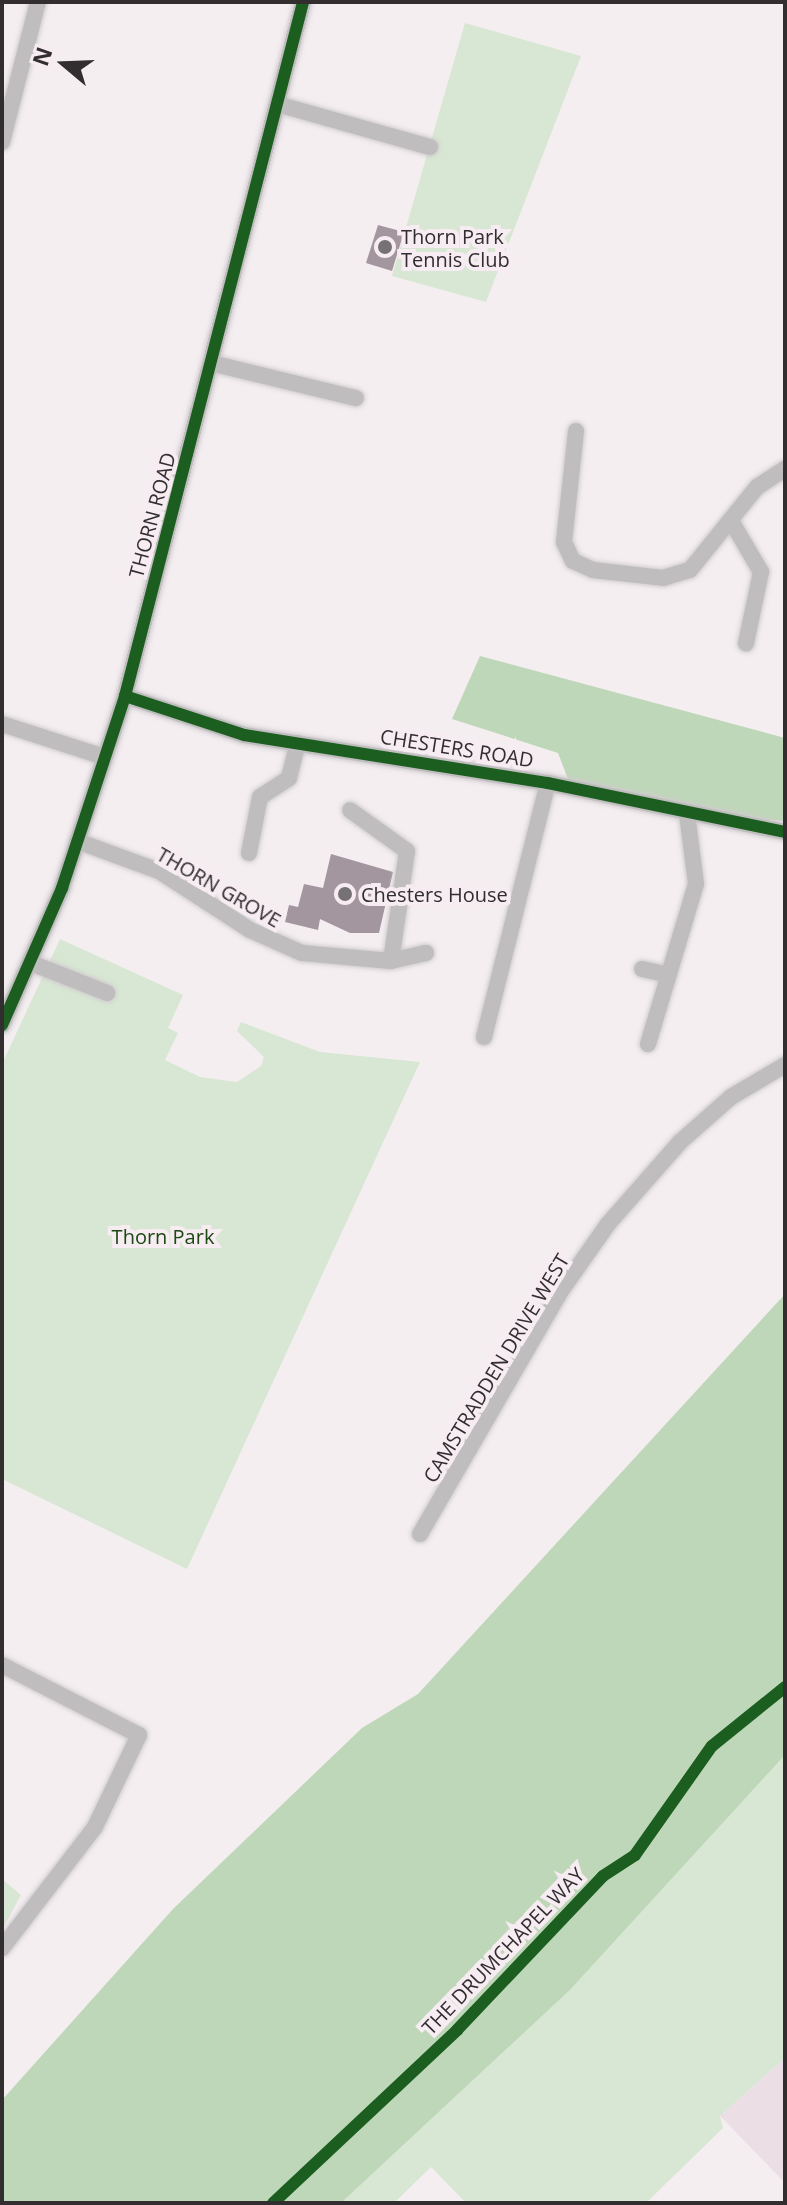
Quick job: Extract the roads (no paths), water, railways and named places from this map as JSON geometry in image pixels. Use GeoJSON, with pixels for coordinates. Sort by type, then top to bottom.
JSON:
{"type":"FeatureCollection","features":[{"type":"Feature","properties":{"kind":"street"},"geometry":{"type":"LineString","coordinates":[[2,142],[38,2]]}},
{"type":"Feature","properties":{"kind":"street","name":"THORN ROAD"},"geometry":{"type":"LineString","coordinates":[[2,1025],[31,963],[77,841],[125,696],[303,2]]}},
{"type":"Feature","properties":{"kind":"street"},"geometry":{"type":"LineString","coordinates":[[277,104],[430,147]]}},
{"type":"Feature","properties":{"kind":"street"},"geometry":{"type":"LineString","coordinates":[[211,363],[356,398]]}},
{"type":"Feature","properties":{"kind":"street"},"geometry":{"type":"LineString","coordinates":[[576,431],[563,529],[567,552],[583,567],[676,576],[702,560],[733,524],[757,487],[785,469]]}},
{"type":"Feature","properties":{"kind":"street"},"geometry":{"type":"LineString","coordinates":[[733,524],[761,572],[746,643]]}},
{"type":"Feature","properties":{"kind":"street","name":"CHESTERS ROAD"},"geometry":{"type":"LineString","coordinates":[[125,696],[244,735],[548,783],[785,832]]}},
{"type":"Feature","properties":{"kind":"street"},"geometry":{"type":"LineString","coordinates":[[2,724],[104,757]]}},
{"type":"Feature","properties":{"kind":"street"},"geometry":{"type":"LineString","coordinates":[[249,853],[260,797],[295,782],[298,743]]}},
{"type":"Feature","properties":{"kind":"street"},"geometry":{"type":"LineString","coordinates":[[484,1037],[548,783]]}},
{"type":"Feature","properties":{"kind":"street"},"geometry":{"type":"LineString","coordinates":[[350,810],[407,851],[391,961]]}},
{"type":"Feature","properties":{"kind":"street"},"geometry":{"type":"LineString","coordinates":[[648,1044],[665,974],[696,884],[687,814]]}},
{"type":"Feature","properties":{"kind":"street","name":"THORN GROVE"},"geometry":{"type":"LineString","coordinates":[[77,841],[159,871],[250,930],[302,953],[391,961],[426,953]]}},
{"type":"Feature","properties":{"kind":"street"},"geometry":{"type":"LineString","coordinates":[[31,963],[107,993]]}},
{"type":"Feature","properties":{"kind":"street"},"geometry":{"type":"LineString","coordinates":[[642,969],[665,974]]}},
{"type":"Feature","properties":{"kind":"street","name":"CAMSTRADDEN DRIVE WEST"},"geometry":{"type":"LineString","coordinates":[[420,1534],[561,1291],[608,1224],[680,1142],[731,1097],[785,1065]]}},
{"type":"Feature","properties":{"kind":"street"},"geometry":{"type":"LineString","coordinates":[[2,1665],[139,1735],[95,1827],[2,1948]]}},
{"type":"Feature","properties":{"kind":"place","name":"Thorn Park Tennis Club"},"geometry":{"type":"Point","coordinates":[385,247]}},
{"type":"Feature","properties":{"kind":"place","name":"Chesters House"},"geometry":{"type":"Point","coordinates":[345,894]}},
{"type":"Feature","properties":{"kind":"park label","name":"Thorn Park"},"geometry":{"type":"Point","coordinates":[163,1236]}}]}
